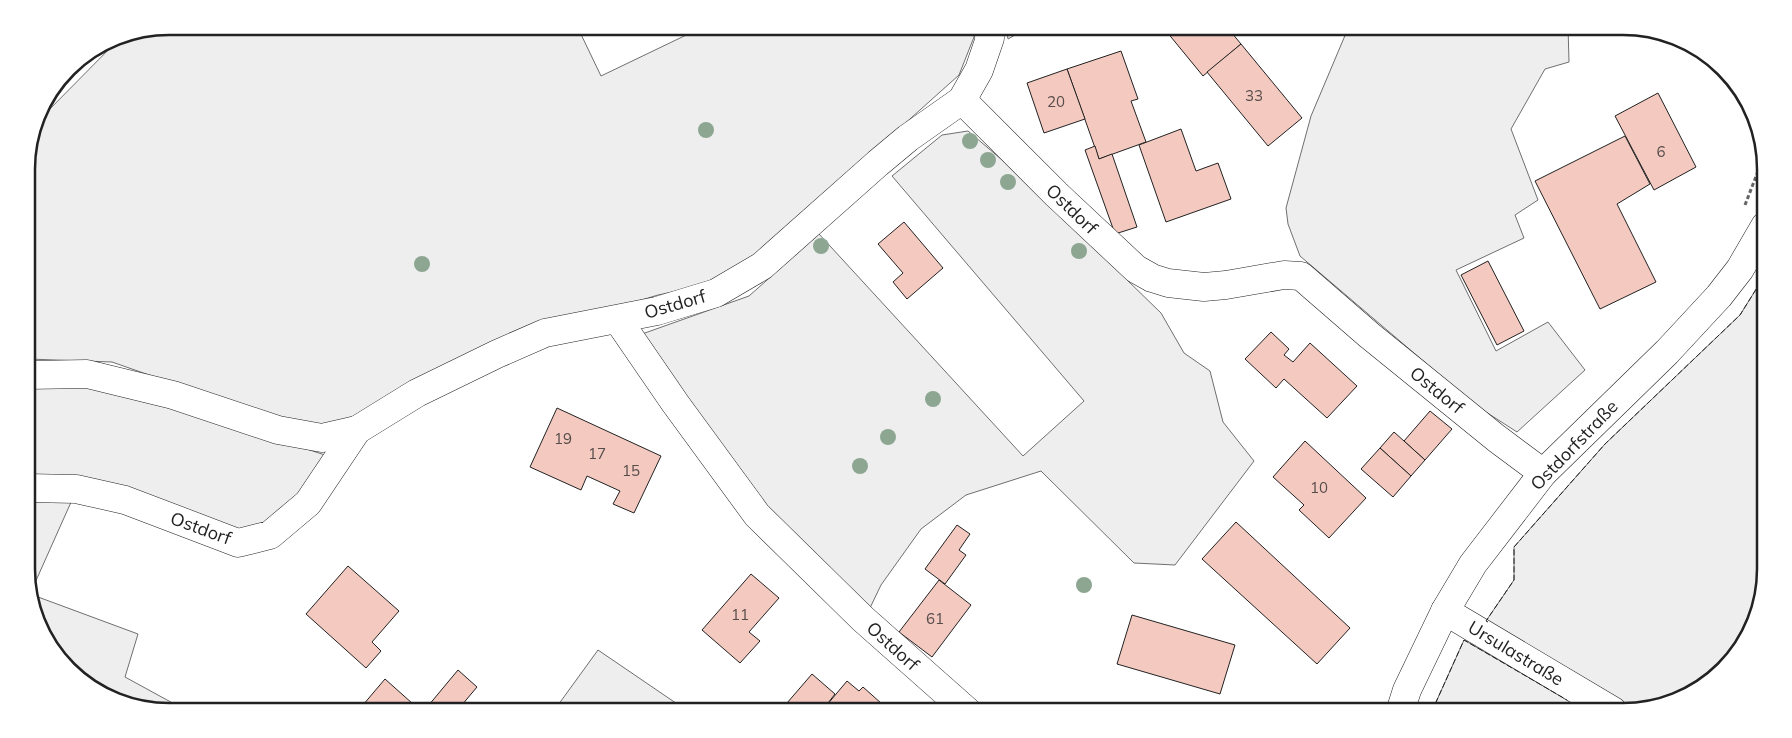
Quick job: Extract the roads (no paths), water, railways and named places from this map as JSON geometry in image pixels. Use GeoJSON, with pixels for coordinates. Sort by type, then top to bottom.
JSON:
{"type":"FeatureCollection","features":[{"type":"Feature","properties":{"kind":"street"},"geometry":{"type":"LineString","coordinates":[[962,100],[979,70],[990,38],[989,35]]}},
{"type":"Feature","properties":{"kind":"street","name":"Ostdorf"},"geometry":{"type":"LineString","coordinates":[[35,375],[87,374],[173,394],[278,430],[322,438],[357,430],[417,393],[545,333],[657,311],[716,293],[762,266],[908,138],[962,100],[1056,194],[1136,269],[1152,278],[1168,283],[1204,287],[1284,275],[1301,276],[1369,335],[1496,438],[1543,473]]}},
{"type":"Feature","properties":{"kind":"street","name":"Ostdorfstraße"},"geometry":{"type":"LineString","coordinates":[[1403,703],[1407,690],[1445,611],[1473,564],[1543,473],[1692,326],[1719,296],[1740,269],[1757,240]]}},
{"type":"Feature","properties":{"kind":"street","name":"Ostdorf"},"geometry":{"type":"LineString","coordinates":[[618,320],[675,403],[758,515],[863,619],[958,703]]}},
{"type":"Feature","properties":{"kind":"street","name":"Ostdorf"},"geometry":{"type":"LineString","coordinates":[[35,488],[76,489],[125,500],[238,543],[270,535],[308,503],[357,430]]}},
{"type":"Feature","properties":{"kind":"street","name":"Ursulastraße"},"geometry":{"type":"LineString","coordinates":[[1445,611],[1598,703]]}}]}
